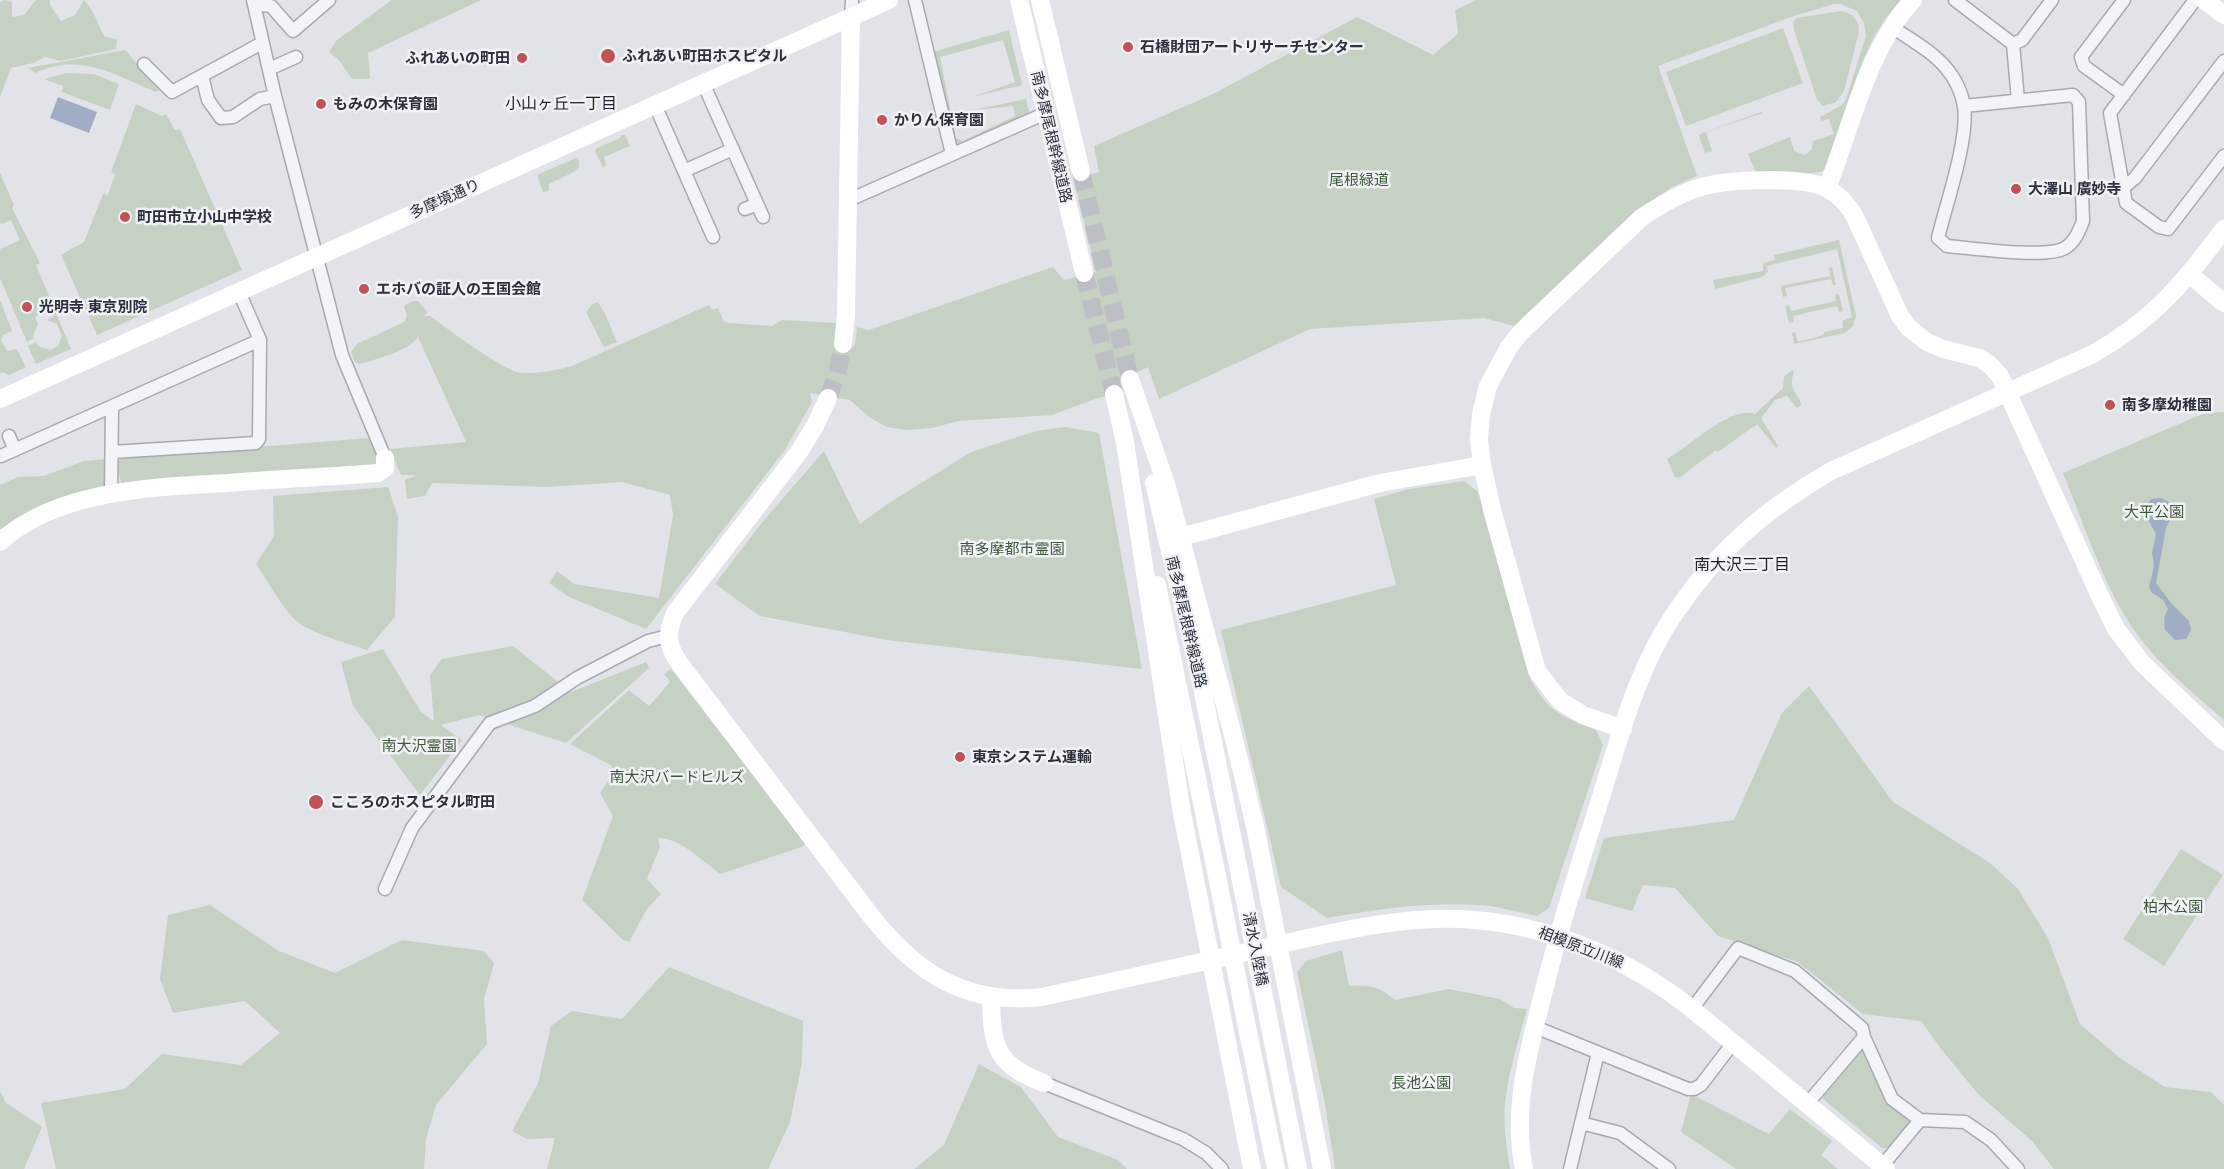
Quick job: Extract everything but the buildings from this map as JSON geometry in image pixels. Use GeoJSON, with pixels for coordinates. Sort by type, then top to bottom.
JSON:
{"type":"FeatureCollection","features":[{"type":"Feature","properties":{"kind":"street"},"geometry":{"type":"LineString","coordinates":[[0,542],[18,527],[45,513],[111,495],[168,486],[378,473],[385,468],[385,458],[342,355],[253,2],[271,6],[293,31],[328,0]]}},
{"type":"Feature","properties":{"kind":"street","name":"多摩境通り"},"geometry":{"type":"LineString","coordinates":[[2,395],[239,292],[655,105],[851,9],[890,0]]}},
{"type":"Feature","properties":{"kind":"street"},"geometry":{"type":"LineString","coordinates":[[915,0],[952,154]]}},
{"type":"Feature","properties":{"kind":"street","name":"南多摩尾根幹線道路"},"geometry":{"type":"LineString","coordinates":[[1019,0],[1084,273]]}},
{"type":"Feature","properties":{"kind":"street","name":"南多摩尾根幹線道路"},"geometry":{"type":"LineString","coordinates":[[1040,0],[1081,172]]}},
{"type":"Feature","properties":{"kind":"street"},"geometry":{"type":"LineString","coordinates":[[1827,188],[1877,51],[1891,26],[1913,0]]}},
{"type":"Feature","properties":{"kind":"street"},"geometry":{"type":"LineString","coordinates":[[1955,0],[2013,44],[2018,100]]}},
{"type":"Feature","properties":{"kind":"street"},"geometry":{"type":"LineString","coordinates":[[2013,44],[2022,40],[2052,0]]}},
{"type":"Feature","properties":{"kind":"street"},"geometry":{"type":"LineString","coordinates":[[2124,0],[2081,57],[2084,66],[2124,95]]}},
{"type":"Feature","properties":{"kind":"street"},"geometry":{"type":"LineString","coordinates":[[2195,0],[2110,113],[2126,203],[2158,227],[2168,229],[2224,156]]}},
{"type":"Feature","properties":{"kind":"street"},"geometry":{"type":"LineString","coordinates":[[2204,0],[2224,15]]}},
{"type":"Feature","properties":{"kind":"street"},"geometry":{"type":"LineString","coordinates":[[843,344],[849,200],[851,9]]}},
{"type":"Feature","properties":{"kind":"street"},"geometry":{"type":"LineString","coordinates":[[1891,26],[1934,56],[1945,67],[1956,83],[1964,106],[1962,143],[1939,241],[1947,246],[2046,253],[2055,252],[2072,242],[2083,221],[2079,102],[2073,95],[1964,106]]}},
{"type":"Feature","properties":{"kind":"street"},"geometry":{"type":"LineString","coordinates":[[144,64],[172,92],[262,43]]}},
{"type":"Feature","properties":{"kind":"street"},"geometry":{"type":"LineString","coordinates":[[269,69],[296,57]]}},
{"type":"Feature","properties":{"kind":"street"},"geometry":{"type":"LineString","coordinates":[[2123,188],[2135,178],[2224,61]]}},
{"type":"Feature","properties":{"kind":"street"},"geometry":{"type":"LineString","coordinates":[[202,76],[208,100],[221,118],[233,117],[260,99],[275,96]]}},
{"type":"Feature","properties":{"kind":"street"},"geometry":{"type":"LineString","coordinates":[[703,83],[763,217]]}},
{"type":"Feature","properties":{"kind":"street"},"geometry":{"type":"LineString","coordinates":[[655,105],[711,232],[721,220]]}},
{"type":"Feature","properties":{"kind":"street"},"geometry":{"type":"LineString","coordinates":[[849,200],[1046,113]]}},
{"type":"Feature","properties":{"kind":"street"},"geometry":{"type":"LineString","coordinates":[[684,171],[733,149]]}},
{"type":"Feature","properties":{"kind":"street"},"geometry":{"type":"LineString","coordinates":[[1623,729],[1583,716],[1560,701],[1537,671],[1482,465],[1479,439],[1484,400],[1491,378],[1509,347],[1641,218],[1655,208],[1689,191],[1729,181],[1792,182],[1809,183],[1827,188],[1842,199],[1852,212],[1900,315],[1909,328],[1935,346],[1954,353],[1968,354],[1989,364],[2000,376],[2116,629],[2142,663],[2224,741]]}},
{"type":"Feature","properties":{"kind":"street"},"geometry":{"type":"LineString","coordinates":[[745,210],[757,204]]}},
{"type":"Feature","properties":{"kind":"street"},"geometry":{"type":"LineString","coordinates":[[1524,1169],[1519,1131],[1520,1101],[1557,937],[1641,678],[1674,614],[1705,572],[1740,535],[1791,494],[1831,471],[2111,344],[2161,306],[2190,275],[2224,229]]}},
{"type":"Feature","properties":{"kind":"street"},"geometry":{"type":"LineString","coordinates":[[2190,275],[2224,303]]}},
{"type":"Feature","properties":{"kind":"street"},"geometry":{"type":"LineString","coordinates":[[112,452],[256,443],[259,439],[260,340],[239,292]]}},
{"type":"Feature","properties":{"kind":"street"},"geometry":{"type":"LineString","coordinates":[[1,456],[260,340]]}},
{"type":"Feature","properties":{"kind":"street","name":"南多摩尾根幹線道路"},"geometry":{"type":"LineString","coordinates":[[1181,537],[1167,487],[1130,379],[1201,682],[1238,866]]}},
{"type":"Feature","properties":{"kind":"street","name":"南多摩尾根幹線道路"},"geometry":{"type":"LineString","coordinates":[[1114,394],[1174,664],[1216,871]]}},
{"type":"Feature","properties":{"kind":"street"},"geometry":{"type":"LineString","coordinates":[[385,889],[412,828],[490,723],[535,706],[578,678],[648,641],[668,636],[675,613],[799,452],[828,398]]}},
{"type":"Feature","properties":{"kind":"street"},"geometry":{"type":"LineString","coordinates":[[111,495],[112,407]]}},
{"type":"Feature","properties":{"kind":"street"},"geometry":{"type":"LineString","coordinates":[[9,436],[15,450]]}},
{"type":"Feature","properties":{"kind":"street"},"geometry":{"type":"LineString","coordinates":[[1124,436],[1182,813],[1252,1169]]}},
{"type":"Feature","properties":{"kind":"street"},"geometry":{"type":"LineString","coordinates":[[1322,1169],[1250,804],[1181,537],[1380,483],[1482,465]]}},
{"type":"Feature","properties":{"kind":"street","name":"相模原立川線"},"geometry":{"type":"LineString","coordinates":[[668,636],[668,644],[680,664],[884,932],[911,959],[943,981],[964,990],[991,997],[1011,999],[1042,997],[1277,945],[1386,924],[1434,919],[1501,923],[1557,937],[1627,965],[1692,1009],[1884,1168]]}},
{"type":"Feature","properties":{"kind":"street","name":"清水入陸橋"},"geometry":{"type":"LineString","coordinates":[[1238,866],[1298,1169]]}},
{"type":"Feature","properties":{"kind":"street","name":"清水入陸橋"},"geometry":{"type":"LineString","coordinates":[[1216,871],[1276,1169]]}},
{"type":"Feature","properties":{"kind":"street"},"geometry":{"type":"LineString","coordinates":[[1692,1009],[1738,948],[1795,971],[1862,1028],[1892,1099],[1920,1120],[1965,1122],[1991,1140],[2018,1169]]}},
{"type":"Feature","properties":{"kind":"street"},"geometry":{"type":"LineString","coordinates":[[991,997],[991,1030],[998,1050],[1015,1069],[1183,1139],[1206,1153],[1222,1169]]}},
{"type":"Feature","properties":{"kind":"street"},"geometry":{"type":"LineString","coordinates":[[1535,1027],[1688,1089],[1701,1085],[1733,1043]]}},
{"type":"Feature","properties":{"kind":"street"},"geometry":{"type":"LineString","coordinates":[[1807,1104],[1864,1037]]}},
{"type":"Feature","properties":{"kind":"street"},"geometry":{"type":"LineString","coordinates":[[1570,1169],[1598,1053]]}},
{"type":"Feature","properties":{"kind":"street"},"geometry":{"type":"LineString","coordinates":[[1884,1168],[1920,1120]]}},
{"type":"Feature","properties":{"kind":"street"},"geometry":{"type":"LineString","coordinates":[[1581,1123],[1620,1133],[1669,1169]]}},
{"type":"Feature","properties":{"kind":"green space"},"geometry":{"type":"Polygon","coordinates":[[[4,0],[12,2],[12,17],[24,15],[36,0],[50,0],[50,5],[61,21],[75,15],[84,0],[105,37],[117,39],[116,49],[60,61],[45,57],[33,63],[11,68],[0,97],[0,3],[4,0]]]}},
{"type":"Feature","properties":{"kind":"green space"},"geometry":{"type":"Polygon","coordinates":[[[392,0],[481,0],[368,53],[370,79],[352,79],[339,60],[329,52],[337,40],[392,0]]]}},
{"type":"Feature","properties":{"kind":"green space","name":"尾根緑道"},"geometry":{"type":"Polygon","coordinates":[[[1477,0],[1901,0],[1875,35],[1857,75],[1831,160],[1823,171],[1814,173],[1756,172],[1748,154],[1790,137],[1794,151],[1805,155],[1812,149],[1813,141],[1834,134],[1829,119],[1821,121],[1820,117],[1842,105],[1846,99],[1866,36],[1864,23],[1857,11],[1841,4],[1834,4],[1791,17],[1658,66],[1697,176],[1672,187],[1634,213],[1514,326],[1484,318],[1310,329],[1159,399],[1148,367],[1119,382],[1123,391],[1052,415],[958,421],[932,428],[907,430],[887,427],[869,417],[850,400],[810,393],[812,402],[785,450],[646,629],[569,597],[549,583],[557,571],[574,584],[659,598],[673,515],[670,495],[622,482],[548,487],[432,483],[425,496],[407,499],[405,480],[416,475],[401,475],[390,449],[466,442],[417,335],[417,339],[405,348],[360,364],[355,362],[351,352],[357,344],[404,322],[407,316],[404,306],[413,301],[418,301],[428,313],[423,316],[430,316],[490,358],[521,373],[572,366],[709,305],[712,310],[718,308],[724,322],[729,323],[772,326],[782,320],[837,323],[848,351],[855,345],[857,327],[869,330],[1053,267],[1064,280],[1096,272],[1074,179],[1099,172],[1094,146],[1213,94],[1357,17],[1433,55],[1458,34],[1455,10],[1477,0]]]}},
{"type":"Feature","properties":{"kind":"green space"},"geometry":{"type":"Polygon","coordinates":[[[1841,11],[1856,19],[1859,27],[1858,36],[1844,91],[1836,102],[1823,106],[1817,100],[1793,22],[1797,18],[1841,11]]]}},
{"type":"Feature","properties":{"kind":"green space"},"geometry":{"type":"Polygon","coordinates":[[[1783,28],[1803,83],[1686,126],[1666,72],[1783,28]]]}},
{"type":"Feature","properties":{"kind":"green space"},"geometry":{"type":"Polygon","coordinates":[[[1009,30],[1022,85],[972,97],[1015,82],[1003,40],[940,57],[956,138],[963,141],[1015,116],[1013,106],[974,110],[1026,99],[1029,111],[1027,115],[960,145],[953,142],[932,52],[1009,30]]]}},
{"type":"Feature","properties":{"kind":"green space"},"geometry":{"type":"Polygon","coordinates":[[[125,50],[161,90],[156,92],[111,73],[82,65],[52,67],[35,73],[28,68],[125,50]]]}},
{"type":"Feature","properties":{"kind":"green space"},"geometry":{"type":"Polygon","coordinates":[[[67,73],[94,74],[119,84],[110,110],[62,92],[63,86],[44,79],[67,73]]]}},
{"type":"Feature","properties":{"kind":"green space"},"geometry":{"type":"Polygon","coordinates":[[[136,104],[162,116],[166,114],[175,130],[180,129],[242,270],[97,335],[61,255],[84,242],[103,194],[108,195],[115,174],[111,172],[136,104]]]}},
{"type":"Feature","properties":{"kind":"green space"},"geometry":{"type":"Polygon","coordinates":[[[1761,112],[1763,113],[1706,132],[1712,151],[1705,153],[1700,134],[1761,112]]]}},
{"type":"Feature","properties":{"kind":"green space"},"geometry":{"type":"Polygon","coordinates":[[[621,135],[625,135],[630,146],[604,157],[606,165],[603,167],[595,151],[620,138],[621,135]]]}},
{"type":"Feature","properties":{"kind":"green space"},"geometry":{"type":"Polygon","coordinates":[[[576,158],[579,161],[579,167],[574,172],[549,184],[549,191],[543,192],[537,175],[576,158]]]}},
{"type":"Feature","properties":{"kind":"green space"},"geometry":{"type":"Polygon","coordinates":[[[0,173],[14,205],[12,208],[40,263],[36,265],[71,349],[36,364],[28,346],[36,342],[38,346],[50,350],[58,346],[62,336],[57,324],[47,320],[54,316],[50,309],[35,317],[38,324],[34,338],[27,342],[0,278],[0,249],[20,240],[11,220],[0,223],[0,173]]]}},
{"type":"Feature","properties":{"kind":"green space"},"geometry":{"type":"Polygon","coordinates":[[[1839,240],[1856,316],[1853,326],[1845,333],[1794,344],[1792,333],[1795,332],[1798,342],[1824,335],[1824,332],[1843,328],[1842,321],[1852,317],[1837,249],[1767,266],[1768,272],[1762,277],[1715,289],[1713,280],[1763,271],[1763,263],[1775,260],[1774,255],[1839,240]]]}},
{"type":"Feature","properties":{"kind":"green space"},"geometry":{"type":"Polygon","coordinates":[[[1832,267],[1836,285],[1833,285],[1831,279],[1785,288],[1787,296],[1783,297],[1781,286],[1830,276],[1829,268],[1832,267]]]}},
{"type":"Feature","properties":{"kind":"green space"},"geometry":{"type":"Polygon","coordinates":[[[1839,294],[1843,311],[1839,312],[1837,306],[1793,316],[1794,322],[1789,323],[1785,306],[1789,305],[1791,311],[1836,301],[1835,295],[1839,294]]]}},
{"type":"Feature","properties":{"kind":"green space"},"geometry":{"type":"Polygon","coordinates":[[[0,300],[12,331],[3,335],[1,340],[7,351],[17,349],[26,367],[9,375],[2,372],[0,374],[0,300]]]}},
{"type":"Feature","properties":{"kind":"green space"},"geometry":{"type":"Polygon","coordinates":[[[598,302],[617,342],[604,347],[586,312],[592,304],[598,302]]]}},
{"type":"Feature","properties":{"kind":"green space"},"geometry":{"type":"Polygon","coordinates":[[[1792,370],[1794,372],[1792,386],[1802,405],[1797,408],[1787,396],[1775,400],[1761,418],[1778,446],[1776,448],[1757,424],[1718,452],[1716,450],[1679,478],[1675,477],[1667,459],[1723,421],[1745,413],[1755,414],[1783,388],[1784,377],[1792,370]]]}},
{"type":"Feature","properties":{"kind":"green space","name":"大平公園"},"geometry":{"type":"Polygon","coordinates":[[[2224,412],[2224,720],[2166,668],[2136,633],[2104,576],[2063,473],[2205,413],[2224,412]]]}},
{"type":"Feature","properties":{"kind":"green space","name":"南多摩都市霊園"},"geometry":{"type":"Polygon","coordinates":[[[1065,427],[1099,433],[1142,669],[887,640],[760,616],[715,584],[764,520],[824,451],[860,524],[971,452],[1036,431],[1065,427]]]}},
{"type":"Feature","properties":{"kind":"green space"},"geometry":{"type":"Polygon","coordinates":[[[369,438],[382,461],[378,469],[123,486],[117,462],[122,458],[369,438]]]}},
{"type":"Feature","properties":{"kind":"green space"},"geometry":{"type":"Polygon","coordinates":[[[107,459],[108,488],[0,531],[0,485],[18,477],[44,476],[84,461],[107,459]]]}},
{"type":"Feature","properties":{"kind":"green space"},"geometry":{"type":"Polygon","coordinates":[[[1464,481],[1478,492],[1531,680],[1551,707],[1566,717],[1596,730],[1603,745],[1549,908],[1537,916],[1485,906],[1440,904],[1384,909],[1327,918],[1281,887],[1221,630],[1396,585],[1374,499],[1409,489],[1464,481]]]}},
{"type":"Feature","properties":{"kind":"green space"},"geometry":{"type":"Polygon","coordinates":[[[388,487],[398,516],[395,617],[367,650],[322,635],[298,622],[281,602],[256,564],[274,536],[273,496],[388,487]]]}},
{"type":"Feature","properties":{"kind":"green space","name":"南大沢霊園"},"geometry":{"type":"Polygon","coordinates":[[[513,646],[571,692],[646,662],[649,668],[566,743],[479,715],[441,725],[462,740],[420,795],[353,706],[341,662],[383,649],[421,712],[434,721],[430,675],[442,659],[513,646]]]}},
{"type":"Feature","properties":{"kind":"green space","name":"南大沢バードヒルズ"},"geometry":{"type":"Polygon","coordinates":[[[671,669],[806,843],[802,847],[720,874],[683,846],[658,838],[660,847],[647,879],[661,894],[647,909],[629,942],[623,940],[582,900],[613,816],[600,793],[614,773],[611,765],[570,744],[629,690],[649,706],[670,682],[664,674],[671,669]]]}},
{"type":"Feature","properties":{"kind":"green space"},"geometry":{"type":"Polygon","coordinates":[[[1809,686],[1893,802],[1990,863],[2018,889],[2048,938],[2080,1024],[2120,1058],[2165,1087],[2211,1092],[2224,1105],[2224,1169],[2054,1169],[2032,1141],[1979,1095],[1921,1021],[1863,1014],[1798,962],[1718,936],[1675,888],[1643,885],[1632,911],[1585,898],[1604,838],[1734,820],[1782,713],[1809,686]]]}},
{"type":"Feature","properties":{"kind":"green space","name":"柏木公園"},"geometry":{"type":"Polygon","coordinates":[[[2181,849],[2223,875],[2164,966],[2123,939],[2181,849]]]}},
{"type":"Feature","properties":{"kind":"green space"},"geometry":{"type":"Polygon","coordinates":[[[210,905],[279,951],[335,973],[402,940],[484,951],[494,963],[484,999],[487,1044],[436,1105],[426,1139],[424,1169],[56,1169],[41,1103],[125,1089],[162,1054],[241,1065],[280,1033],[245,1001],[173,1013],[160,979],[168,915],[210,905]]]}},
{"type":"Feature","properties":{"kind":"green space","name":"長池公園"},"geometry":{"type":"Polygon","coordinates":[[[1342,950],[1349,986],[1374,987],[1395,1000],[1449,989],[1500,999],[1514,1008],[1527,1009],[1506,1092],[1505,1129],[1510,1169],[1335,1169],[1325,1104],[1297,972],[1306,961],[1342,950]]]}},
{"type":"Feature","properties":{"kind":"green space"},"geometry":{"type":"Polygon","coordinates":[[[669,967],[803,1021],[802,1062],[790,1122],[768,1169],[547,1169],[555,1138],[527,1139],[512,1131],[538,1083],[551,1026],[572,1011],[622,1019],[669,967]]]}},
{"type":"Feature","properties":{"kind":"green space"},"geometry":{"type":"Polygon","coordinates":[[[1859,1050],[1866,1051],[1911,1117],[1910,1124],[1890,1148],[1882,1148],[1823,1099],[1824,1092],[1859,1050]]]}},
{"type":"Feature","properties":{"kind":"green space"},"geometry":{"type":"Polygon","coordinates":[[[979,1064],[1021,1087],[1058,1137],[1118,1160],[1127,1169],[914,1169],[944,1145],[979,1064]]]}},
{"type":"Feature","properties":{"kind":"green space"},"geometry":{"type":"Polygon","coordinates":[[[0,1091],[6,1103],[42,1127],[24,1169],[0,1169],[0,1091]]]}},
{"type":"Feature","properties":{"kind":"green space"},"geometry":{"type":"Polygon","coordinates":[[[1691,1094],[1769,1134],[1790,1109],[1832,1141],[1821,1155],[1838,1169],[1736,1169],[1681,1132],[1691,1094]]]}},
{"type":"Feature","properties":{"kind":"water"},"geometry":{"type":"Polygon","coordinates":[[[58,97],[97,112],[89,133],[50,118],[58,97]]]}},
{"type":"Feature","properties":{"kind":"water"},"geometry":{"type":"Polygon","coordinates":[[[2161,498],[2173,504],[2174,513],[2166,528],[2156,583],[2189,621],[2191,630],[2186,639],[2175,640],[2165,630],[2164,618],[2168,609],[2163,600],[2151,592],[2149,587],[2154,566],[2152,553],[2156,534],[2145,507],[2151,499],[2161,498]]]}},
{"type":"Feature","properties":{"kind":"tunnel"},"geometry":{"type":"LineString","coordinates":[[1081,172],[1130,379]]}},
{"type":"Feature","properties":{"kind":"tunnel"},"geometry":{"type":"LineString","coordinates":[[1084,273],[1114,394]]}},
{"type":"Feature","properties":{"kind":"tunnel"},"geometry":{"type":"LineString","coordinates":[[828,398],[837,374],[843,344]]}},
{"type":"Feature","properties":{"kind":"place","name":"石橋財団アートリサーチセンター"},"geometry":{"type":"Point","coordinates":[1128,47]}},
{"type":"Feature","properties":{"kind":"place","name":"ふれあい町田ホスピタル"},"geometry":{"type":"Point","coordinates":[608,56]}},
{"type":"Feature","properties":{"kind":"place","name":"ふれあいの町田"},"geometry":{"type":"Point","coordinates":[522,58]}},
{"type":"Feature","properties":{"kind":"place","name":"もみの木保育園"},"geometry":{"type":"Point","coordinates":[321,104]}},
{"type":"Feature","properties":{"kind":"place","name":"かりん保育園"},"geometry":{"type":"Point","coordinates":[882,120]}},
{"type":"Feature","properties":{"kind":"place","name":"大澤山 廣妙寺"},"geometry":{"type":"Point","coordinates":[2016,189]}},
{"type":"Feature","properties":{"kind":"place","name":"町田市立小山中学校"},"geometry":{"type":"Point","coordinates":[125,217]}},
{"type":"Feature","properties":{"kind":"place","name":"エホバの証人の王国会館"},"geometry":{"type":"Point","coordinates":[364,289]}},
{"type":"Feature","properties":{"kind":"place","name":"光明寺 東京別院"},"geometry":{"type":"Point","coordinates":[27,307]}},
{"type":"Feature","properties":{"kind":"place","name":"南多摩幼稚園"},"geometry":{"type":"Point","coordinates":[2110,405]}},
{"type":"Feature","properties":{"kind":"place","name":"東京システム運輸"},"geometry":{"type":"Point","coordinates":[960,757]}},
{"type":"Feature","properties":{"kind":"place","name":"こころのホスピタル町田"},"geometry":{"type":"Point","coordinates":[316,802]}},
{"type":"Feature","properties":{"kind":"district","name":"小山ヶ丘一丁目"},"geometry":{"type":"Point","coordinates":[561,104]}},
{"type":"Feature","properties":{"kind":"district","name":"南大沢三丁目"},"geometry":{"type":"Point","coordinates":[1742,565]}}]}
